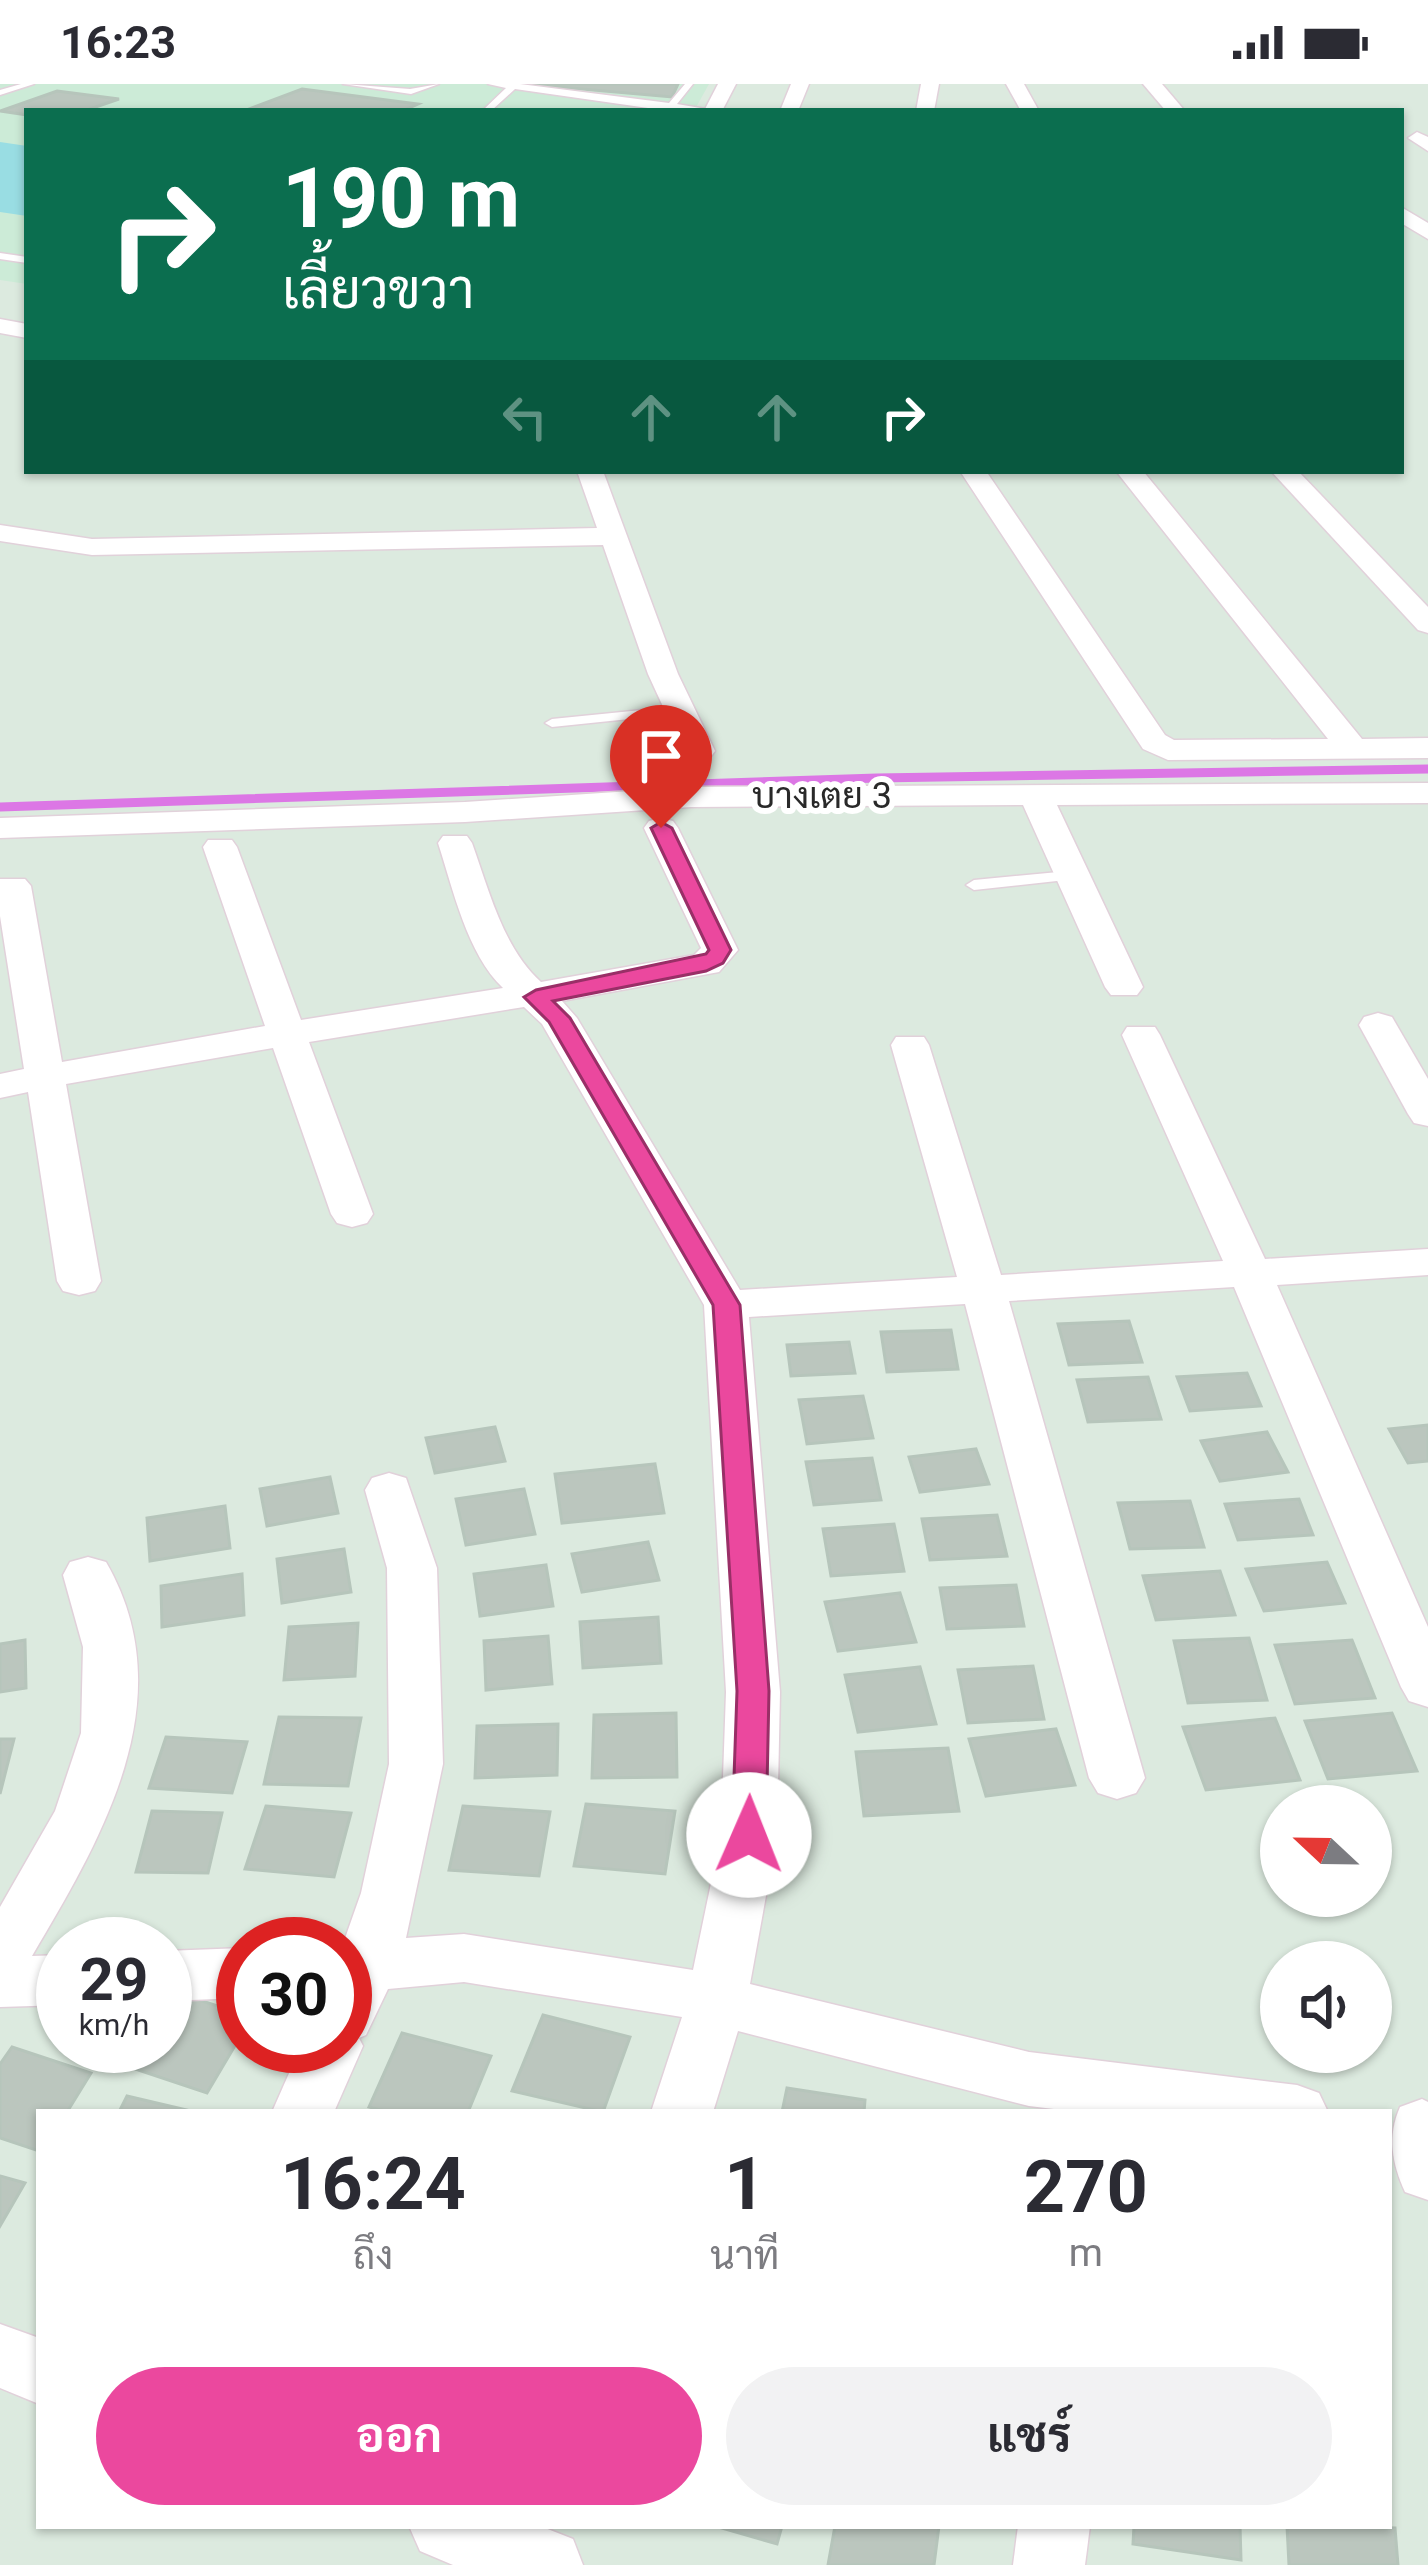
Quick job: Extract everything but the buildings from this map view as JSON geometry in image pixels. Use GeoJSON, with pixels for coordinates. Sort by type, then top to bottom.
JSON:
{"type":"FeatureCollection","features":[{"type":"Feature","properties":{"kind":"street"},"geometry":{"type":"LineString","coordinates":[[1152,84],[1174,108]]}},
{"type":"Feature","properties":{"kind":"street"},"geometry":{"type":"LineString","coordinates":[[591,474],[663,674],[700,751],[686,767]]}},
{"type":"Feature","properties":{"kind":"street"},"geometry":{"type":"LineString","coordinates":[[975,474],[1154,742],[1188,754],[1428,748]]}},
{"type":"Feature","properties":{"kind":"street"},"geometry":{"type":"LineString","coordinates":[[1131,474],[1354,750]]}},
{"type":"Feature","properties":{"kind":"street"},"geometry":{"type":"LineString","coordinates":[[1287,474],[1428,624]]}},
{"type":"Feature","properties":{"kind":"street"},"geometry":{"type":"LineString","coordinates":[[0,533],[92,547],[615,536]]}},
{"type":"Feature","properties":{"kind":"street","name":"บางเตย 3"},"geometry":{"type":"LineString","coordinates":[[0,828],[465,812],[691,797],[1428,793]]}},
{"type":"Feature","properties":{"kind":"street"},"geometry":{"type":"LineString","coordinates":[[1036,796],[1124,987]]}},
{"type":"Feature","properties":{"kind":"street"},"geometry":{"type":"LineString","coordinates":[[0,1086],[287,1032],[536,997],[706,964],[720,950],[661,828]]}},
{"type":"Feature","properties":{"kind":"street"},"geometry":{"type":"LineString","coordinates":[[455,843],[478,910],[508,972],[558,1018],[727,1305],[753,1691],[749,1835],[717,2001],[683,2109]]}},
{"type":"Feature","properties":{"kind":"street"},"geometry":{"type":"LineString","coordinates":[[220,848],[352,1214]]}},
{"type":"Feature","properties":{"kind":"street"},"geometry":{"type":"LineString","coordinates":[[13,886],[79,1281]]}},
{"type":"Feature","properties":{"kind":"street"},"geometry":{"type":"LineString","coordinates":[[1378,1025],[1428,1114]]}},
{"type":"Feature","properties":{"kind":"street"},"geometry":{"type":"LineString","coordinates":[[1141,1035],[1250,1273],[1428,1688]]}},
{"type":"Feature","properties":{"kind":"street"},"geometry":{"type":"LineString","coordinates":[[910,1045],[983,1289],[1118,1778]]}},
{"type":"Feature","properties":{"kind":"street"},"geometry":{"type":"LineString","coordinates":[[727,1305],[1428,1262]]}},
{"type":"Feature","properties":{"kind":"street"},"geometry":{"type":"LineString","coordinates":[[372,1937],[390,1893],[416,1764],[412,1568],[389,1490]]}},
{"type":"Feature","properties":{"kind":"street"},"geometry":{"type":"LineString","coordinates":[[0,1958],[88,1810],[109,1726],[109,1648],[88,1575]]}},
{"type":"Feature","properties":{"kind":"street"},"geometry":{"type":"LineString","coordinates":[[372,1980],[464,1958],[717,2001],[1105,2101],[1245,2109]]}},
{"type":"Feature","properties":{"kind":"street"},"geometry":{"type":"LineString","coordinates":[[0,1982],[36,1981]]}},
{"type":"Feature","properties":{"kind":"street"},"geometry":{"type":"LineString","coordinates":[[304,2109],[320,2073]]}},
{"type":"Feature","properties":{"kind":"street"},"geometry":{"type":"LineString","coordinates":[[0,2356],[36,2370]]}},
{"type":"Feature","properties":{"kind":"street"},"geometry":{"type":"LineString","coordinates":[[453,2529],[547,2565]]}},
{"type":"Feature","properties":{"kind":"street"},"geometry":{"type":"LineString","coordinates":[[1049,2565],[1054,2529]]}},
{"type":"Feature","properties":{"kind":"lane"},"geometry":{"type":"LineString","coordinates":[[0,93],[30,84]]}},
{"type":"Feature","properties":{"kind":"lane"},"geometry":{"type":"LineString","coordinates":[[347,84],[411,92],[435,84]]}},
{"type":"Feature","properties":{"kind":"lane"},"geometry":{"type":"LineString","coordinates":[[492,84],[680,108]]}},
{"type":"Feature","properties":{"kind":"lane"},"geometry":{"type":"LineString","coordinates":[[669,107],[689,84]]}},
{"type":"Feature","properties":{"kind":"lane"},"geometry":{"type":"LineString","coordinates":[[489,108],[513,85]]}},
{"type":"Feature","properties":{"kind":"lane"},"geometry":{"type":"LineString","coordinates":[[552,723],[682,710]]}},
{"type":"Feature","properties":{"kind":"lane"},"geometry":{"type":"LineString","coordinates":[[974,885],[1070,876]]}},
{"type":"Feature","properties":{"kind":"shaded area"},"geometry":{"type":"Polygon","coordinates":[[[0,84],[709,84],[696,108],[24,108],[24,284],[0,280],[0,84]]]}},
{"type":"Feature","properties":{"kind":"shaded area"},"geometry":{"type":"Polygon","coordinates":[[[0,142],[24,146],[24,216],[0,212],[0,142]]]}},
{"type":"Feature","properties":{"kind":"waterway"},"geometry":{"type":"LineString","coordinates":[[0,807],[877,778],[1428,769]]}},
{"type":"Feature","properties":{"kind":"route"},"geometry":{"type":"LineString","coordinates":[[661,828],[720,950],[715,958],[706,964],[536,997],[558,1018],[727,1305],[753,1691],[749,1835]]}}]}
